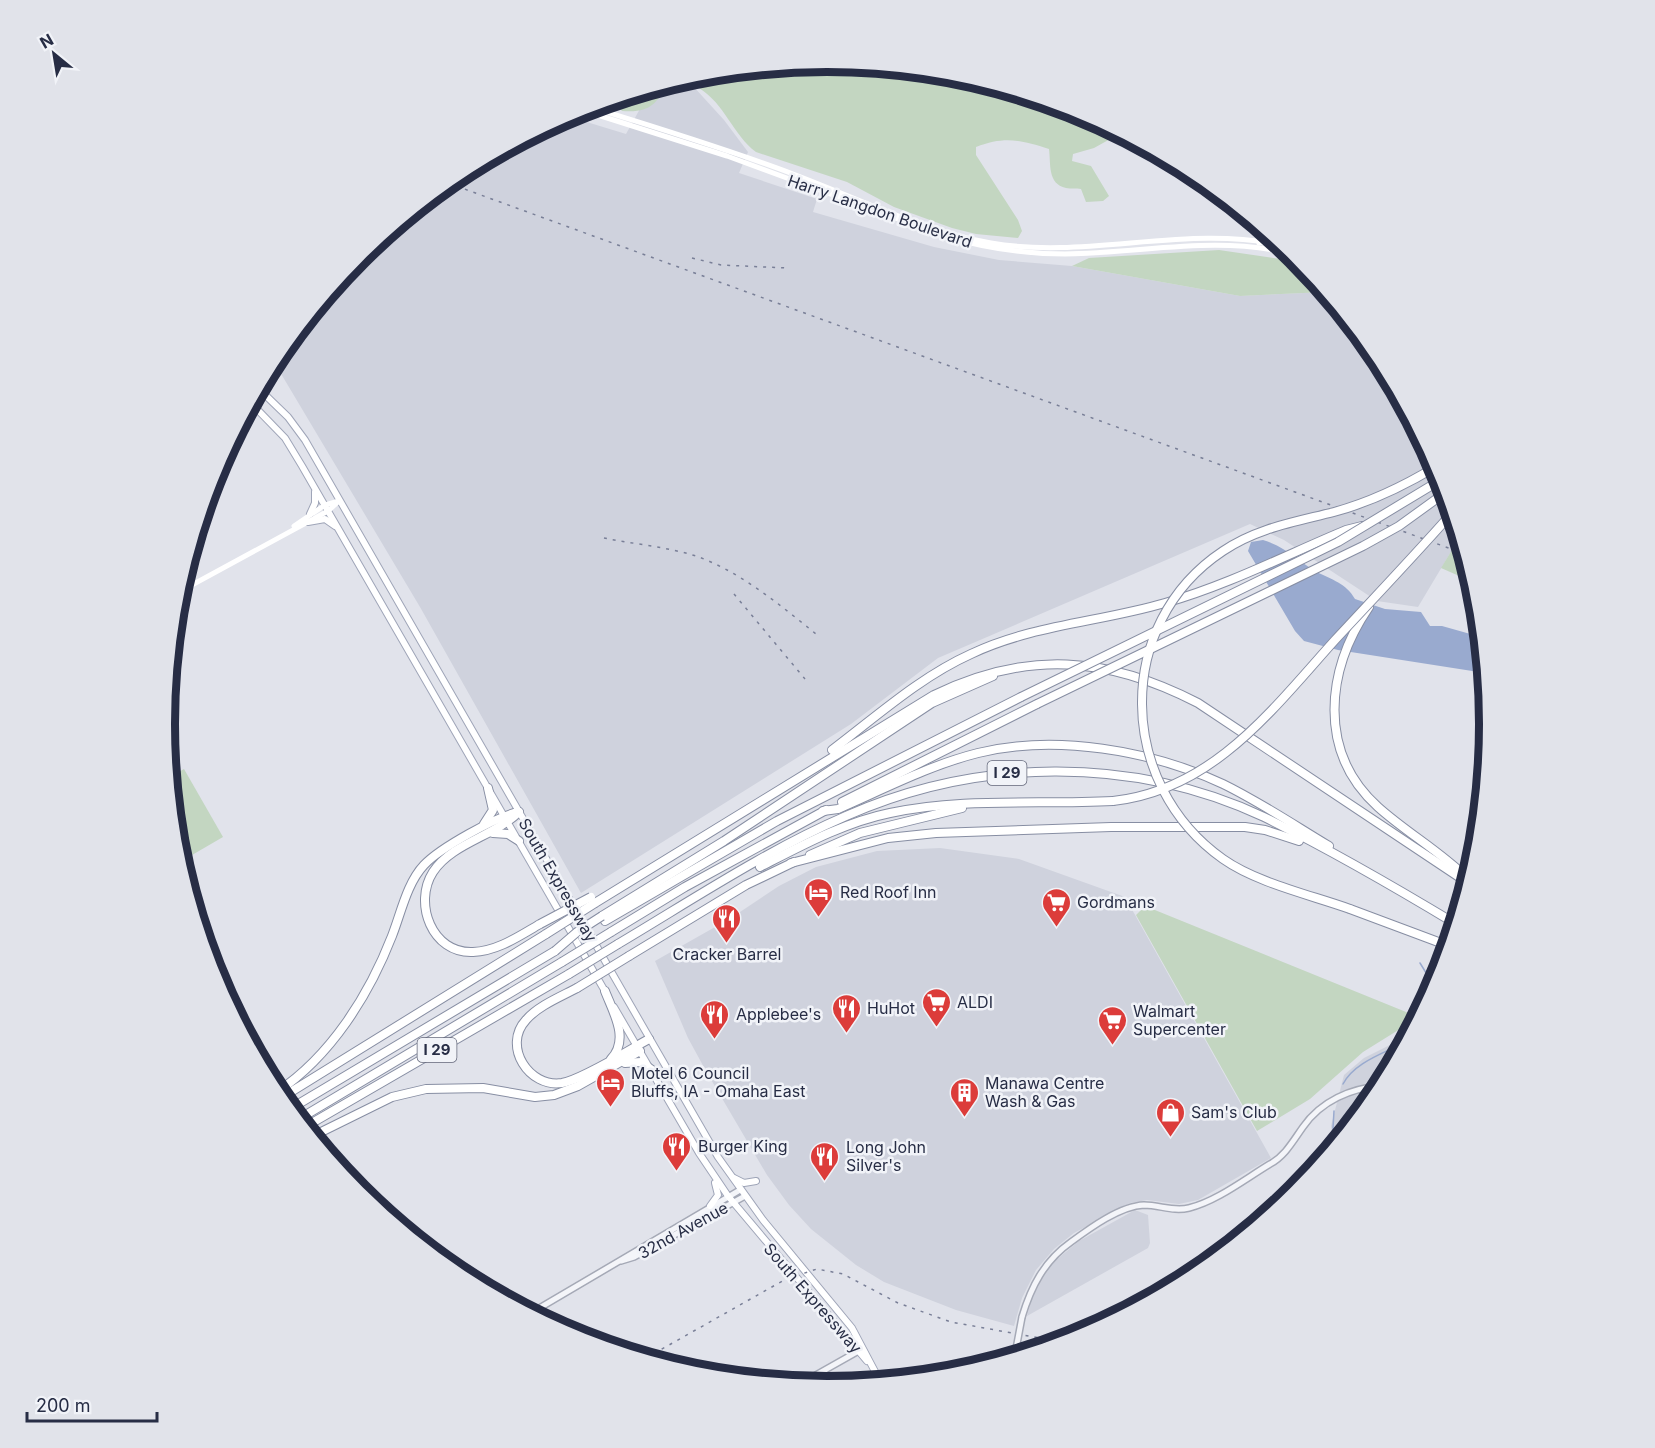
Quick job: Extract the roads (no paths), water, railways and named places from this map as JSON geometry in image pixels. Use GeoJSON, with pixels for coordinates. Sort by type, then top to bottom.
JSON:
{"type":"FeatureCollection","features":[{"type":"Feature","properties":{"kind":"highway"},"geometry":{"type":"LineString","coordinates":[[1428,471],[1382,496],[1334,512],[1269,528],[1223,550],[1197,572],[1168,606],[1158,627],[1145,670],[1142,712],[1146,749],[1158,785],[1179,817],[1224,860],[1247,872],[1442,943]]}},
{"type":"Feature","properties":{"kind":"highway"},"geometry":{"type":"LineString","coordinates":[[603,919],[777,821],[1369,524],[1434,483]]}},
{"type":"Feature","properties":{"kind":"highway"},"geometry":{"type":"LineString","coordinates":[[306,1115],[685,887],[823,812],[1037,704],[1364,546],[1399,526],[1439,497]]}},
{"type":"Feature","properties":{"kind":"highway"},"geometry":{"type":"LineString","coordinates":[[684,905],[844,827],[888,813],[932,805],[1113,801],[1137,797],[1170,787],[1217,761],[1264,720],[1446,519]]}},
{"type":"Feature","properties":{"kind":"highway"},"geometry":{"type":"LineString","coordinates":[[780,787],[934,674],[969,654],[1046,628],[1163,604],[1202,592],[1347,530],[1369,524]]}},
{"type":"Feature","properties":{"kind":"highway"},"geometry":{"type":"LineString","coordinates":[[1376,597],[1353,632],[1340,662],[1333,703],[1336,735],[1347,768],[1368,797],[1461,875]]}},
{"type":"Feature","properties":{"kind":"highway","name":"I 29"},"geometry":{"type":"LineString","coordinates":[[290,1093],[546,934],[593,900],[618,888],[934,694],[973,677],[1023,666],[1084,665],[1120,671],[1180,694],[1238,727],[1461,876]]}},
{"type":"Feature","properties":{"kind":"highway"},"geometry":{"type":"LineString","coordinates":[[298,1105],[555,951],[932,703],[967,685],[1023,666]]}},
{"type":"Feature","properties":{"kind":"highway"},"geometry":{"type":"LineString","coordinates":[[823,812],[838,809],[929,769],[978,753],[1019,746],[1054,744],[1104,749],[1141,757],[1221,783],[1268,809],[1370,874]]}},
{"type":"Feature","properties":{"kind":"highway","name":"I 29"},"geometry":{"type":"LineString","coordinates":[[312,1123],[684,905],[844,816],[905,793],[954,780],[1007,773],[1058,771],[1149,780],[1187,789],[1263,817],[1343,859],[1449,920]]}},
{"type":"Feature","properties":{"kind":"highway"},"geometry":{"type":"LineString","coordinates":[[474,837],[492,814],[493,802],[488,788]]}},
{"type":"Feature","properties":{"kind":"highway"},"geometry":{"type":"LineString","coordinates":[[652,1071],[637,1061],[609,1065],[567,1081],[555,1083],[533,1076],[520,1057],[518,1039],[526,1019],[746,885],[860,833],[933,813],[987,804]]}},
{"type":"Feature","properties":{"kind":"highway"},"geometry":{"type":"LineString","coordinates":[[519,812],[504,815],[441,862],[430,877],[425,892],[426,913],[434,933],[456,949],[470,952],[488,950],[593,900]]}},
{"type":"Feature","properties":{"kind":"highway"},"geometry":{"type":"LineString","coordinates":[[284,1085],[333,1038],[357,1007],[379,966],[418,872],[431,858],[508,823],[519,812]]}},
{"type":"Feature","properties":{"kind":"highway"},"geometry":{"type":"LineString","coordinates":[[790,863],[888,838],[968,831],[1111,827],[1245,827],[1292,838],[1343,859]]}},
{"type":"Feature","properties":{"kind":"highway"},"geometry":{"type":"LineString","coordinates":[[474,837],[501,833],[519,841]]}},
{"type":"Feature","properties":{"kind":"highway"},"geometry":{"type":"LineString","coordinates":[[605,991],[620,1035],[618,1047],[609,1065]]}},
{"type":"Feature","properties":{"kind":"highway"},"geometry":{"type":"LineString","coordinates":[[320,1133],[375,1104],[415,1091],[456,1087],[545,1096],[573,1088],[639,1048],[649,1039]]}},
{"type":"Feature","properties":{"kind":"main road","name":"Harry Langdon Boulevard"},"geometry":{"type":"LineString","coordinates":[[605,112],[721,149],[942,230],[989,242],[1062,248],[1194,239],[1248,240],[1270,246]]}},
{"type":"Feature","properties":{"kind":"main road","name":"Harry Langdon Boulevard"},"geometry":{"type":"LineString","coordinates":[[597,115],[748,164],[947,237],[983,247],[1056,254],[1204,243],[1267,243]]}},
{"type":"Feature","properties":{"kind":"main road"},"geometry":{"type":"LineString","coordinates":[[1248,240],[1257,234]]}},
{"type":"Feature","properties":{"kind":"main road"},"geometry":{"type":"LineString","coordinates":[[1261,243],[1262,238]]}},
{"type":"Feature","properties":{"kind":"main road","name":"South Expressway"},"geometry":{"type":"LineString","coordinates":[[265,395],[296,428],[727,1170],[740,1190],[826,1293],[876,1374]]}},
{"type":"Feature","properties":{"kind":"main road","name":"South Expressway"},"geometry":{"type":"LineString","coordinates":[[257,409],[285,438],[311,480],[711,1171],[732,1202],[861,1349]]}},
{"type":"Feature","properties":{"kind":"main road"},"geometry":{"type":"LineString","coordinates":[[310,514],[316,499],[311,480]]}},
{"type":"Feature","properties":{"kind":"main road"},"geometry":{"type":"LineString","coordinates":[[308,522],[339,501]]}},
{"type":"Feature","properties":{"kind":"main road"},"geometry":{"type":"LineString","coordinates":[[191,585],[290,529],[310,514],[327,508]]}},
{"type":"Feature","properties":{"kind":"main road"},"geometry":{"type":"LineString","coordinates":[[290,529],[325,519],[340,531]]}},
{"type":"Feature","properties":{"kind":"main road"},"geometry":{"type":"LineString","coordinates":[[727,1170],[741,1182],[756,1181]]}},
{"type":"Feature","properties":{"kind":"main road"},"geometry":{"type":"LineString","coordinates":[[710,1206],[718,1192],[711,1171]]}},
{"type":"Feature","properties":{"kind":"street"},"geometry":{"type":"LineString","coordinates":[[1016,1348],[1022,1317],[1041,1272],[1058,1252],[1077,1238],[1132,1208],[1147,1205],[1174,1210],[1196,1206],[1274,1162],[1286,1152],[1312,1116],[1326,1104],[1355,1091],[1368,1089]]}},
{"type":"Feature","properties":{"kind":"street","name":"32nd Avenue"},"geometry":{"type":"LineString","coordinates":[[538,1309],[740,1190]]}},
{"type":"Feature","properties":{"kind":"street","name":"32nd Avenue"},"geometry":{"type":"LineString","coordinates":[[620,1262],[634,1257],[745,1196]]}},
{"type":"Feature","properties":{"kind":"street"},"geometry":{"type":"LineString","coordinates":[[814,1376],[861,1349]]}},
{"type":"Feature","properties":{"kind":"water"},"geometry":{"type":"Polygon","coordinates":[[[1263,540],[1286,550],[1317,572],[1338,582],[1355,599],[1385,609],[1421,612],[1430,626],[1442,626],[1473,635],[1477,672],[1338,650],[1304,641],[1295,631],[1248,551],[1251,542],[1263,540]]]}},
{"type":"Feature","properties":{"kind":"waterway"},"geometry":{"type":"LineString","coordinates":[[1420,963],[1428,978]]}},
{"type":"Feature","properties":{"kind":"waterway"},"geometry":{"type":"LineString","coordinates":[[1343,1084],[1348,1076],[1362,1064],[1393,1047]]}},
{"type":"Feature","properties":{"kind":"waterway"},"geometry":{"type":"LineString","coordinates":[[1334,1111],[1335,1134]]}},
{"type":"Feature","properties":{"kind":"railway"},"geometry":{"type":"LineString","coordinates":[[458,187],[1456,551]]}},
{"type":"Feature","properties":{"kind":"railway"},"geometry":{"type":"LineString","coordinates":[[692,258],[721,265],[787,268]]}},
{"type":"Feature","properties":{"kind":"railway"},"geometry":{"type":"LineString","coordinates":[[604,538],[674,550],[713,563],[759,590],[816,634]]}},
{"type":"Feature","properties":{"kind":"railway"},"geometry":{"type":"LineString","coordinates":[[734,594],[805,679]]}},
{"type":"Feature","properties":{"kind":"railway"},"geometry":{"type":"LineString","coordinates":[[655,1353],[786,1279],[817,1269],[843,1274],[898,1303],[951,1322],[1043,1339]]}},
{"type":"Feature","properties":{"kind":"place","name":"Red Roof Inn"},"geometry":{"type":"Point","coordinates":[819,918]}},
{"type":"Feature","properties":{"kind":"place","name":"Gordmans"},"geometry":{"type":"Point","coordinates":[1056,928]}},
{"type":"Feature","properties":{"kind":"place","name":"Cracker Barrel"},"geometry":{"type":"Point","coordinates":[727,944]}},
{"type":"Feature","properties":{"kind":"place","name":"ALDI"},"geometry":{"type":"Point","coordinates":[936,1028]}},
{"type":"Feature","properties":{"kind":"place","name":"HuHot"},"geometry":{"type":"Point","coordinates":[846,1034]}},
{"type":"Feature","properties":{"kind":"place","name":"Applebee's"},"geometry":{"type":"Point","coordinates":[715,1040]}},
{"type":"Feature","properties":{"kind":"place","name":"Walmart Supercenter"},"geometry":{"type":"Point","coordinates":[1112,1046]}},
{"type":"Feature","properties":{"kind":"place","name":"Motel 6 Council Bluffs, IA - Omaha East"},"geometry":{"type":"Point","coordinates":[610,1108]}},
{"type":"Feature","properties":{"kind":"place","name":"Manawa Centre Wash & Gas"},"geometry":{"type":"Point","coordinates":[964,1118]}},
{"type":"Feature","properties":{"kind":"place","name":"Sam's Club"},"geometry":{"type":"Point","coordinates":[1170,1138]}},
{"type":"Feature","properties":{"kind":"place","name":"Burger King"},"geometry":{"type":"Point","coordinates":[677,1172]}},
{"type":"Feature","properties":{"kind":"place","name":"Long John Silver's"},"geometry":{"type":"Point","coordinates":[825,1182]}}]}
